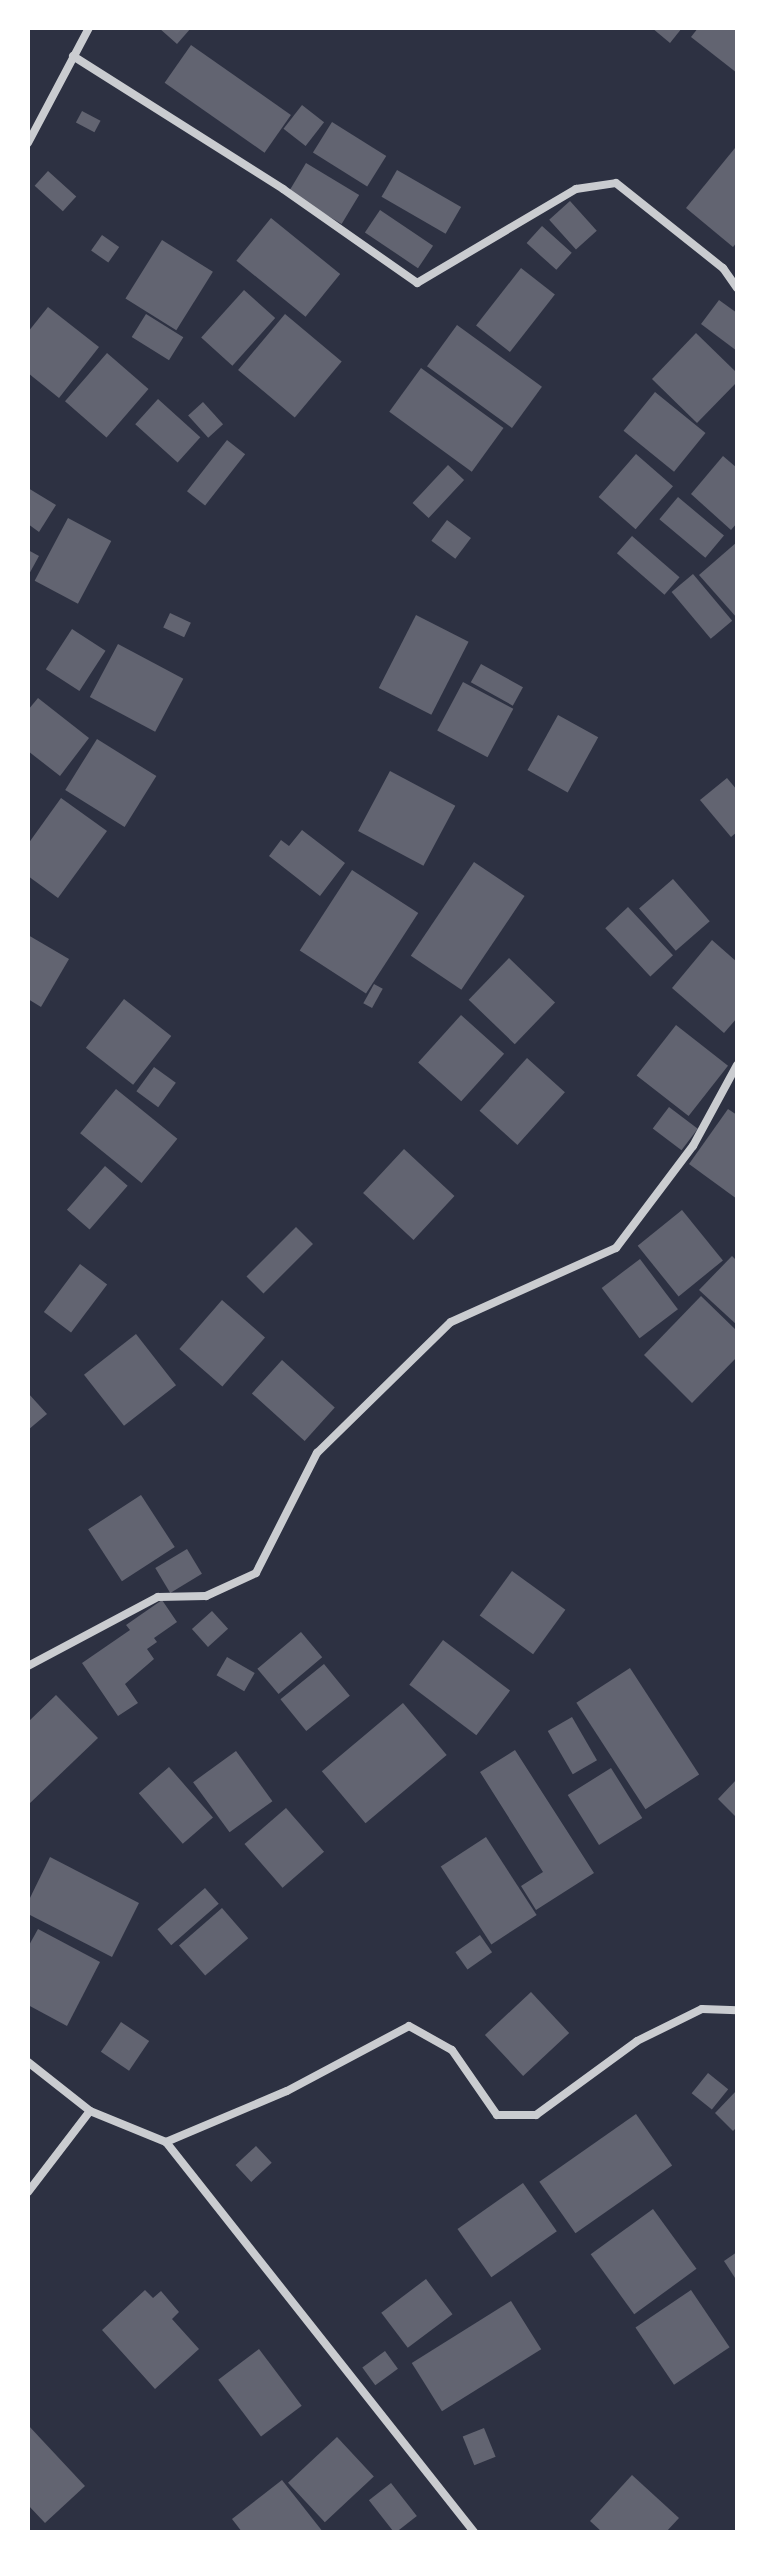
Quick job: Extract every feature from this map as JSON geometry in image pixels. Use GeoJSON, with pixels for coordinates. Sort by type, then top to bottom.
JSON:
{"type":"FeatureCollection","features":[{"type":"Feature","properties":{"kind":"street"},"geometry":{"type":"LineString","coordinates":[[28,143],[89,28]]}},
{"type":"Feature","properties":{"kind":"street"},"geometry":{"type":"LineString","coordinates":[[73,56],[283,189],[417,283],[576,189],[616,183],[723,268],[737,288]]}},
{"type":"Feature","properties":{"kind":"street"},"geometry":{"type":"LineString","coordinates":[[28,1666],[158,1597],[206,1596],[256,1573],[317,1453],[451,1322],[616,1248],[693,1146],[737,1065]]}},
{"type":"Feature","properties":{"kind":"street"},"geometry":{"type":"LineString","coordinates":[[166,2142],[287,2091],[409,2026],[452,2050],[497,2115],[536,2115],[637,2041],[702,2009],[737,2010]]}},
{"type":"Feature","properties":{"kind":"street"},"geometry":{"type":"LineString","coordinates":[[28,2062],[90,2111],[166,2142],[474,2532]]}},
{"type":"Feature","properties":{"kind":"street"},"geometry":{"type":"LineString","coordinates":[[28,2192],[90,2111]]}},
{"type":"Feature","properties":{"kind":"building"},"geometry":{"type":"Polygon","coordinates":[[[159,28],[191,28],[177,44],[159,28]]]}},
{"type":"Feature","properties":{"kind":"building"},"geometry":{"type":"Polygon","coordinates":[[[652,28],[682,28],[670,43],[652,28]]]}},
{"type":"Feature","properties":{"kind":"building"},"geometry":{"type":"Polygon","coordinates":[[[698,28],[737,28],[737,73],[691,37],[698,28]]]}},
{"type":"Feature","properties":{"kind":"building"},"geometry":{"type":"Polygon","coordinates":[[[191,45],[291,115],[265,153],[165,83],[191,45]]]}},
{"type":"Feature","properties":{"kind":"building"},"geometry":{"type":"Polygon","coordinates":[[[302,105],[324,122],[306,146],[284,129],[302,105]]]}},
{"type":"Feature","properties":{"kind":"building"},"geometry":{"type":"Polygon","coordinates":[[[82,111],[101,121],[94,132],[76,122],[82,111]]]}},
{"type":"Feature","properties":{"kind":"building"},"geometry":{"type":"Polygon","coordinates":[[[332,122],[386,156],[367,186],[313,153],[332,122]]]}},
{"type":"Feature","properties":{"kind":"building"},"geometry":{"type":"Polygon","coordinates":[[[735,148],[737,242],[733,247],[686,208],[735,148]]]}},
{"type":"Feature","properties":{"kind":"building"},"geometry":{"type":"Polygon","coordinates":[[[306,163],[359,195],[342,224],[288,192],[306,163]]]}},
{"type":"Feature","properties":{"kind":"building"},"geometry":{"type":"Polygon","coordinates":[[[397,170],[461,207],[446,234],[382,197],[397,170]]]}},
{"type":"Feature","properties":{"kind":"building"},"geometry":{"type":"Polygon","coordinates":[[[48,171],[76,196],[63,211],[35,186],[48,171]]]}},
{"type":"Feature","properties":{"kind":"building"},"geometry":{"type":"Polygon","coordinates":[[[570,201],[597,231],[576,249],[549,220],[570,201]]]}},
{"type":"Feature","properties":{"kind":"building"},"geometry":{"type":"Polygon","coordinates":[[[380,210],[433,246],[418,268],[365,232],[380,210]]]}},
{"type":"Feature","properties":{"kind":"building"},"geometry":{"type":"Polygon","coordinates":[[[271,218],[340,274],[306,317],[236,261],[271,218]]]}},
{"type":"Feature","properties":{"kind":"building"},"geometry":{"type":"Polygon","coordinates":[[[542,226],[572,253],[556,270],[527,243],[542,226]]]}},
{"type":"Feature","properties":{"kind":"building"},"geometry":{"type":"Polygon","coordinates":[[[102,235],[119,247],[108,263],[91,251],[102,235]]]}},
{"type":"Feature","properties":{"kind":"building"},"geometry":{"type":"Polygon","coordinates":[[[162,240],[213,272],[176,330],[125,299],[162,240]]]}},
{"type":"Feature","properties":{"kind":"building"},"geometry":{"type":"Polygon","coordinates":[[[521,268],[555,294],[510,352],[476,326],[521,268]]]}},
{"type":"Feature","properties":{"kind":"building"},"geometry":{"type":"Polygon","coordinates":[[[244,290],[275,318],[232,366],[201,338],[244,290]]]}},
{"type":"Feature","properties":{"kind":"building"},"geometry":{"type":"Polygon","coordinates":[[[719,300],[737,313],[737,351],[701,324],[719,300]]]}},
{"type":"Feature","properties":{"kind":"building"},"geometry":{"type":"Polygon","coordinates":[[[48,307],[99,347],[59,398],[28,373],[28,332],[48,307]]]}},
{"type":"Feature","properties":{"kind":"building"},"geometry":{"type":"Polygon","coordinates":[[[146,314],[183,337],[169,360],[132,337],[146,314]]]}},
{"type":"Feature","properties":{"kind":"building"},"geometry":{"type":"Polygon","coordinates":[[[285,314],[342,362],[295,417],[238,370],[285,314]]]}},
{"type":"Feature","properties":{"kind":"building"},"geometry":{"type":"Polygon","coordinates":[[[457,325],[542,387],[512,428],[427,366],[457,325]]]}},
{"type":"Feature","properties":{"kind":"building"},"geometry":{"type":"Polygon","coordinates":[[[696,333],[737,373],[737,382],[697,423],[652,379],[696,333]]]}},
{"type":"Feature","properties":{"kind":"building"},"geometry":{"type":"Polygon","coordinates":[[[107,353],[149,389],[107,437],[65,401],[107,353]]]}},
{"type":"Feature","properties":{"kind":"building"},"geometry":{"type":"Polygon","coordinates":[[[421,368],[504,428],[472,472],[389,412],[421,368]]]}},
{"type":"Feature","properties":{"kind":"building"},"geometry":{"type":"Polygon","coordinates":[[[655,392],[706,433],[674,472],[624,431],[655,392]]]}},
{"type":"Feature","properties":{"kind":"building"},"geometry":{"type":"Polygon","coordinates":[[[158,399],[200,437],[178,462],[135,424],[158,399]]]}},
{"type":"Feature","properties":{"kind":"building"},"geometry":{"type":"Polygon","coordinates":[[[203,402],[223,424],[208,438],[188,415],[203,402]]]}},
{"type":"Feature","properties":{"kind":"building"},"geometry":{"type":"Polygon","coordinates":[[[227,440],[245,454],[205,505],[187,491],[227,440]]]}},
{"type":"Feature","properties":{"kind":"building"},"geometry":{"type":"Polygon","coordinates":[[[636,454],[673,486],[636,529],[599,497],[636,454]]]}},
{"type":"Feature","properties":{"kind":"building"},"geometry":{"type":"Polygon","coordinates":[[[723,456],[737,468],[737,523],[731,530],[691,494],[723,456]]]}},
{"type":"Feature","properties":{"kind":"building"},"geometry":{"type":"Polygon","coordinates":[[[448,465],[464,480],[429,518],[413,503],[448,465]]]}},
{"type":"Feature","properties":{"kind":"building"},"geometry":{"type":"Polygon","coordinates":[[[28,488],[56,505],[39,532],[28,524],[28,488]]]}},
{"type":"Feature","properties":{"kind":"building"},"geometry":{"type":"Polygon","coordinates":[[[678,497],[724,536],[705,558],[659,519],[678,497]]]}},
{"type":"Feature","properties":{"kind":"building"},"geometry":{"type":"Polygon","coordinates":[[[68,518],[111,541],[78,604],[35,581],[68,518]]]}},
{"type":"Feature","properties":{"kind":"building"},"geometry":{"type":"Polygon","coordinates":[[[447,520],[471,538],[455,559],[431,541],[447,520]]]}},
{"type":"Feature","properties":{"kind":"building"},"geometry":{"type":"Polygon","coordinates":[[[632,536],[680,577],[664,595],[617,553],[632,536]]]}},
{"type":"Feature","properties":{"kind":"building"},"geometry":{"type":"Polygon","coordinates":[[[737,542],[737,618],[699,575],[737,542]]]}},
{"type":"Feature","properties":{"kind":"building"},"geometry":{"type":"Polygon","coordinates":[[[28,550],[39,556],[28,576],[28,550]]]}},
{"type":"Feature","properties":{"kind":"building"},"geometry":{"type":"Polygon","coordinates":[[[693,574],[732,621],[711,639],[672,592],[693,574]]]}},
{"type":"Feature","properties":{"kind":"building"},"geometry":{"type":"Polygon","coordinates":[[[170,613],[191,623],[184,637],[163,628],[170,613]]]}},
{"type":"Feature","properties":{"kind":"building"},"geometry":{"type":"Polygon","coordinates":[[[416,615],[469,642],[431,715],[379,688],[416,615]]]}},
{"type":"Feature","properties":{"kind":"building"},"geometry":{"type":"Polygon","coordinates":[[[72,629],[106,651],[79,691],[46,669],[72,629]]]}},
{"type":"Feature","properties":{"kind":"building"},"geometry":{"type":"Polygon","coordinates":[[[118,644],[183,679],[155,732],[90,697],[118,644]]]}},
{"type":"Feature","properties":{"kind":"building"},"geometry":{"type":"Polygon","coordinates":[[[481,664],[523,687],[513,706],[471,682],[481,664]]]}},
{"type":"Feature","properties":{"kind":"building"},"geometry":{"type":"Polygon","coordinates":[[[463,682],[513,709],[488,757],[437,731],[463,682]]]}},
{"type":"Feature","properties":{"kind":"building"},"geometry":{"type":"Polygon","coordinates":[[[38,698],[89,738],[60,776],[28,751],[28,710],[38,698]]]}},
{"type":"Feature","properties":{"kind":"building"},"geometry":{"type":"Polygon","coordinates":[[[558,715],[598,737],[568,792],[527,770],[558,715]]]}},
{"type":"Feature","properties":{"kind":"building"},"geometry":{"type":"Polygon","coordinates":[[[97,739],[156,776],[125,827],[65,790],[97,739]]]}},
{"type":"Feature","properties":{"kind":"building"},"geometry":{"type":"Polygon","coordinates":[[[390,771],[455,806],[423,866],[358,831],[390,771]]]}},
{"type":"Feature","properties":{"kind":"building"},"geometry":{"type":"Polygon","coordinates":[[[727,778],[737,790],[737,832],[731,837],[700,800],[727,778]]]}},
{"type":"Feature","properties":{"kind":"building"},"geometry":{"type":"Polygon","coordinates":[[[61,798],[107,831],[58,898],[28,876],[28,844],[61,798]]]}},
{"type":"Feature","properties":{"kind":"building"},"geometry":{"type":"Polygon","coordinates":[[[302,830],[345,863],[320,896],[269,856],[281,840],[289,846],[302,830]]]}},
{"type":"Feature","properties":{"kind":"building"},"geometry":{"type":"Polygon","coordinates":[[[474,862],[525,896],[461,990],[411,956],[474,862]]]}},
{"type":"Feature","properties":{"kind":"building"},"geometry":{"type":"Polygon","coordinates":[[[352,870],[418,913],[366,994],[300,951],[352,870]]]}},
{"type":"Feature","properties":{"kind":"building"},"geometry":{"type":"Polygon","coordinates":[[[673,879],[710,921],[676,951],[639,909],[673,879]]]}},
{"type":"Feature","properties":{"kind":"building"},"geometry":{"type":"Polygon","coordinates":[[[628,907],[673,955],[650,976],[605,928],[628,907]]]}},
{"type":"Feature","properties":{"kind":"building"},"geometry":{"type":"Polygon","coordinates":[[[28,935],[69,959],[41,1007],[28,999],[28,935]]]}},
{"type":"Feature","properties":{"kind":"building"},"geometry":{"type":"Polygon","coordinates":[[[712,940],[737,962],[737,1018],[724,1033],[672,988],[712,940]]]}},
{"type":"Feature","properties":{"kind":"building"},"geometry":{"type":"Polygon","coordinates":[[[509,958],[555,1002],[515,1044],[469,1000],[509,958]]]}},
{"type":"Feature","properties":{"kind":"building"},"geometry":{"type":"Polygon","coordinates":[[[374,984],[383,989],[372,1008],[363,1003],[374,984]]]}},
{"type":"Feature","properties":{"kind":"building"},"geometry":{"type":"Polygon","coordinates":[[[124,999],[171,1036],[133,1085],[86,1048],[124,999]]]}},
{"type":"Feature","properties":{"kind":"building"},"geometry":{"type":"Polygon","coordinates":[[[461,1015],[504,1054],[461,1101],[418,1063],[461,1015]]]}},
{"type":"Feature","properties":{"kind":"building"},"geometry":{"type":"Polygon","coordinates":[[[676,1025],[728,1066],[689,1116],[637,1075],[676,1025]]]}},
{"type":"Feature","properties":{"kind":"building"},"geometry":{"type":"Polygon","coordinates":[[[527,1058],[565,1092],[517,1145],[479,1111],[527,1058]]]}},
{"type":"Feature","properties":{"kind":"building"},"geometry":{"type":"Polygon","coordinates":[[[154,1067],[176,1083],[158,1107],[136,1091],[154,1067]]]}},
{"type":"Feature","properties":{"kind":"building"},"geometry":{"type":"Polygon","coordinates":[[[116,1089],[177,1139],[142,1183],[80,1133],[116,1089]]]}},
{"type":"Feature","properties":{"kind":"building"},"geometry":{"type":"Polygon","coordinates":[[[669,1107],[698,1129],[682,1150],[653,1129],[669,1107]]]}},
{"type":"Feature","properties":{"kind":"building"},"geometry":{"type":"Polygon","coordinates":[[[728,1109],[737,1115],[737,1199],[689,1164],[728,1109]]]}},
{"type":"Feature","properties":{"kind":"building"},"geometry":{"type":"Polygon","coordinates":[[[404,1149],[454,1196],[414,1240],[363,1193],[404,1149]]]}},
{"type":"Feature","properties":{"kind":"building"},"geometry":{"type":"Polygon","coordinates":[[[105,1166],[128,1186],[90,1229],[67,1210],[105,1166]]]}},
{"type":"Feature","properties":{"kind":"building"},"geometry":{"type":"Polygon","coordinates":[[[682,1210],[723,1261],[679,1296],[638,1246],[682,1210]]]}},
{"type":"Feature","properties":{"kind":"building"},"geometry":{"type":"Polygon","coordinates":[[[296,1227],[313,1244],[263,1293],[247,1276],[296,1227]]]}},
{"type":"Feature","properties":{"kind":"building"},"geometry":{"type":"Polygon","coordinates":[[[732,1256],[737,1261],[737,1325],[699,1290],[732,1256]]]}},
{"type":"Feature","properties":{"kind":"building"},"geometry":{"type":"Polygon","coordinates":[[[640,1259],[678,1309],[640,1338],[602,1288],[640,1259]]]}},
{"type":"Feature","properties":{"kind":"building"},"geometry":{"type":"Polygon","coordinates":[[[80,1264],[107,1284],[71,1332],[44,1312],[80,1264]]]}},
{"type":"Feature","properties":{"kind":"building"},"geometry":{"type":"Polygon","coordinates":[[[701,1296],[737,1331],[737,1357],[692,1403],[644,1355],[701,1296]]]}},
{"type":"Feature","properties":{"kind":"building"},"geometry":{"type":"Polygon","coordinates":[[[222,1300],[265,1337],[222,1386],[179,1349],[222,1300]]]}},
{"type":"Feature","properties":{"kind":"building"},"geometry":{"type":"Polygon","coordinates":[[[136,1334],[176,1385],[124,1426],[84,1375],[136,1334]]]}},
{"type":"Feature","properties":{"kind":"building"},"geometry":{"type":"Polygon","coordinates":[[[282,1360],[335,1408],[305,1441],[252,1393],[282,1360]]]}},
{"type":"Feature","properties":{"kind":"building"},"geometry":{"type":"Polygon","coordinates":[[[28,1393],[47,1414],[28,1430],[28,1393]]]}},
{"type":"Feature","properties":{"kind":"building"},"geometry":{"type":"Polygon","coordinates":[[[141,1495],[175,1547],[122,1581],[88,1529],[141,1495]]]}},
{"type":"Feature","properties":{"kind":"building"},"geometry":{"type":"Polygon","coordinates":[[[187,1549],[202,1574],[170,1593],[155,1568],[187,1549]]]}},
{"type":"Feature","properties":{"kind":"building"},"geometry":{"type":"Polygon","coordinates":[[[512,1571],[565,1610],[533,1654],[480,1615],[512,1571]]]}},
{"type":"Feature","properties":{"kind":"building"},"geometry":{"type":"Polygon","coordinates":[[[162,1600],[177,1622],[154,1638],[157,1642],[147,1649],[154,1659],[125,1684],[138,1703],[118,1716],[82,1663],[130,1630],[126,1625],[162,1600]]]}},
{"type":"Feature","properties":{"kind":"building"},"geometry":{"type":"Polygon","coordinates":[[[212,1611],[228,1629],[208,1647],[192,1629],[212,1611]]]}},
{"type":"Feature","properties":{"kind":"building"},"geometry":{"type":"Polygon","coordinates":[[[301,1632],[322,1657],[279,1694],[257,1669],[301,1632]]]}},
{"type":"Feature","properties":{"kind":"building"},"geometry":{"type":"Polygon","coordinates":[[[443,1640],[510,1691],[476,1735],[409,1685],[443,1640]]]}},
{"type":"Feature","properties":{"kind":"building"},"geometry":{"type":"Polygon","coordinates":[[[227,1657],[255,1673],[244,1691],[216,1675],[227,1657]]]}},
{"type":"Feature","properties":{"kind":"building"},"geometry":{"type":"Polygon","coordinates":[[[324,1664],[350,1696],[306,1731],[280,1699],[324,1664]]]}},
{"type":"Feature","properties":{"kind":"building"},"geometry":{"type":"Polygon","coordinates":[[[630,1668],[699,1775],[645,1809],[576,1703],[630,1668]]]}},
{"type":"Feature","properties":{"kind":"building"},"geometry":{"type":"Polygon","coordinates":[[[56,1695],[98,1738],[28,1805],[28,1722],[56,1695]]]}},
{"type":"Feature","properties":{"kind":"building"},"geometry":{"type":"Polygon","coordinates":[[[403,1703],[447,1755],[366,1823],[322,1771],[403,1703]]]}},
{"type":"Feature","properties":{"kind":"building"},"geometry":{"type":"Polygon","coordinates":[[[572,1717],[597,1760],[573,1774],[548,1731],[572,1717]]]}},
{"type":"Feature","properties":{"kind":"building"},"geometry":{"type":"Polygon","coordinates":[[[515,1750],[594,1873],[536,1910],[521,1886],[543,1872],[480,1772],[515,1750]]]}},
{"type":"Feature","properties":{"kind":"building"},"geometry":{"type":"Polygon","coordinates":[[[236,1751],[272,1801],[230,1832],[193,1782],[236,1751]]]}},
{"type":"Feature","properties":{"kind":"building"},"geometry":{"type":"Polygon","coordinates":[[[169,1767],[213,1818],[183,1844],[139,1793],[169,1767]]]}},
{"type":"Feature","properties":{"kind":"building"},"geometry":{"type":"Polygon","coordinates":[[[611,1768],[642,1818],[599,1845],[568,1795],[611,1768]]]}},
{"type":"Feature","properties":{"kind":"building"},"geometry":{"type":"Polygon","coordinates":[[[737,1779],[737,1818],[718,1799],[737,1779]]]}},
{"type":"Feature","properties":{"kind":"building"},"geometry":{"type":"Polygon","coordinates":[[[286,1808],[324,1852],[283,1888],[244,1844],[286,1808]]]}},
{"type":"Feature","properties":{"kind":"building"},"geometry":{"type":"Polygon","coordinates":[[[486,1837],[537,1915],[491,1944],[441,1866],[486,1837]]]}},
{"type":"Feature","properties":{"kind":"building"},"geometry":{"type":"Polygon","coordinates":[[[50,1857],[139,1903],[112,1957],[28,1914],[28,1902],[50,1857]]]}},
{"type":"Feature","properties":{"kind":"building"},"geometry":{"type":"Polygon","coordinates":[[[205,1888],[219,1904],[171,1945],[157,1929],[205,1888]]]}},
{"type":"Feature","properties":{"kind":"building"},"geometry":{"type":"Polygon","coordinates":[[[222,1908],[248,1938],[205,1976],[179,1945],[222,1908]]]}},
{"type":"Feature","properties":{"kind":"building"},"geometry":{"type":"Polygon","coordinates":[[[38,1929],[100,1962],[67,2026],[28,2005],[28,1947],[38,1929]]]}},
{"type":"Feature","properties":{"kind":"building"},"geometry":{"type":"Polygon","coordinates":[[[480,1935],[492,1952],[467,1969],[455,1952],[480,1935]]]}},
{"type":"Feature","properties":{"kind":"building"},"geometry":{"type":"Polygon","coordinates":[[[531,1992],[569,2033],[523,2076],[485,2035],[531,1992]]]}},
{"type":"Feature","properties":{"kind":"building"},"geometry":{"type":"Polygon","coordinates":[[[121,2022],[149,2041],[129,2071],[101,2052],[121,2022]]]}},
{"type":"Feature","properties":{"kind":"building"},"geometry":{"type":"Polygon","coordinates":[[[708,2073],[728,2089],[712,2110],[692,2093],[708,2073]]]}},
{"type":"Feature","properties":{"kind":"building"},"geometry":{"type":"Polygon","coordinates":[[[737,2090],[737,2127],[733,2131],[715,2113],[737,2090]]]}},
{"type":"Feature","properties":{"kind":"building"},"geometry":{"type":"Polygon","coordinates":[[[636,2114],[672,2166],[575,2233],[539,2182],[636,2114]]]}},
{"type":"Feature","properties":{"kind":"building"},"geometry":{"type":"Polygon","coordinates":[[[256,2146],[272,2163],[251,2182],[236,2165],[256,2146]]]}},
{"type":"Feature","properties":{"kind":"building"},"geometry":{"type":"Polygon","coordinates":[[[523,2183],[557,2231],[491,2277],[457,2229],[523,2183]]]}},
{"type":"Feature","properties":{"kind":"building"},"geometry":{"type":"Polygon","coordinates":[[[653,2209],[696,2269],[634,2314],[591,2254],[653,2209]]]}},
{"type":"Feature","properties":{"kind":"building"},"geometry":{"type":"Polygon","coordinates":[[[737,2252],[737,2281],[724,2261],[737,2252]]]}},
{"type":"Feature","properties":{"kind":"building"},"geometry":{"type":"Polygon","coordinates":[[[426,2279],[452,2314],[408,2348],[381,2313],[426,2279]]]}},
{"type":"Feature","properties":{"kind":"building"},"geometry":{"type":"Polygon","coordinates":[[[145,2290],[153,2298],[161,2291],[179,2312],[172,2319],[199,2349],[155,2389],[102,2330],[145,2290]]]}},
{"type":"Feature","properties":{"kind":"building"},"geometry":{"type":"Polygon","coordinates":[[[691,2290],[730,2347],[674,2385],[635,2327],[691,2290]]]}},
{"type":"Feature","properties":{"kind":"building"},"geometry":{"type":"Polygon","coordinates":[[[511,2301],[541,2349],[442,2411],[412,2363],[511,2301]]]}},
{"type":"Feature","properties":{"kind":"building"},"geometry":{"type":"Polygon","coordinates":[[[259,2349],[302,2406],[261,2436],[218,2380],[259,2349]]]}},
{"type":"Feature","properties":{"kind":"building"},"geometry":{"type":"Polygon","coordinates":[[[385,2351],[398,2369],[375,2385],[362,2367],[385,2351]]]}},
{"type":"Feature","properties":{"kind":"building"},"geometry":{"type":"Polygon","coordinates":[[[28,2425],[85,2486],[45,2523],[28,2505],[28,2425]]]}},
{"type":"Feature","properties":{"kind":"building"},"geometry":{"type":"Polygon","coordinates":[[[484,2428],[496,2457],[474,2465],[463,2437],[484,2428]]]}},
{"type":"Feature","properties":{"kind":"building"},"geometry":{"type":"Polygon","coordinates":[[[337,2437],[374,2476],[325,2522],[288,2483],[337,2437]]]}},
{"type":"Feature","properties":{"kind":"building"},"geometry":{"type":"Polygon","coordinates":[[[632,2475],[679,2518],[666,2532],[602,2532],[590,2521],[632,2475]]]}},
{"type":"Feature","properties":{"kind":"building"},"geometry":{"type":"Polygon","coordinates":[[[282,2480],[323,2532],[242,2532],[232,2519],[282,2480]]]}},
{"type":"Feature","properties":{"kind":"building"},"geometry":{"type":"Polygon","coordinates":[[[391,2483],[417,2516],[394,2532],[369,2500],[391,2483]]]}}]}
